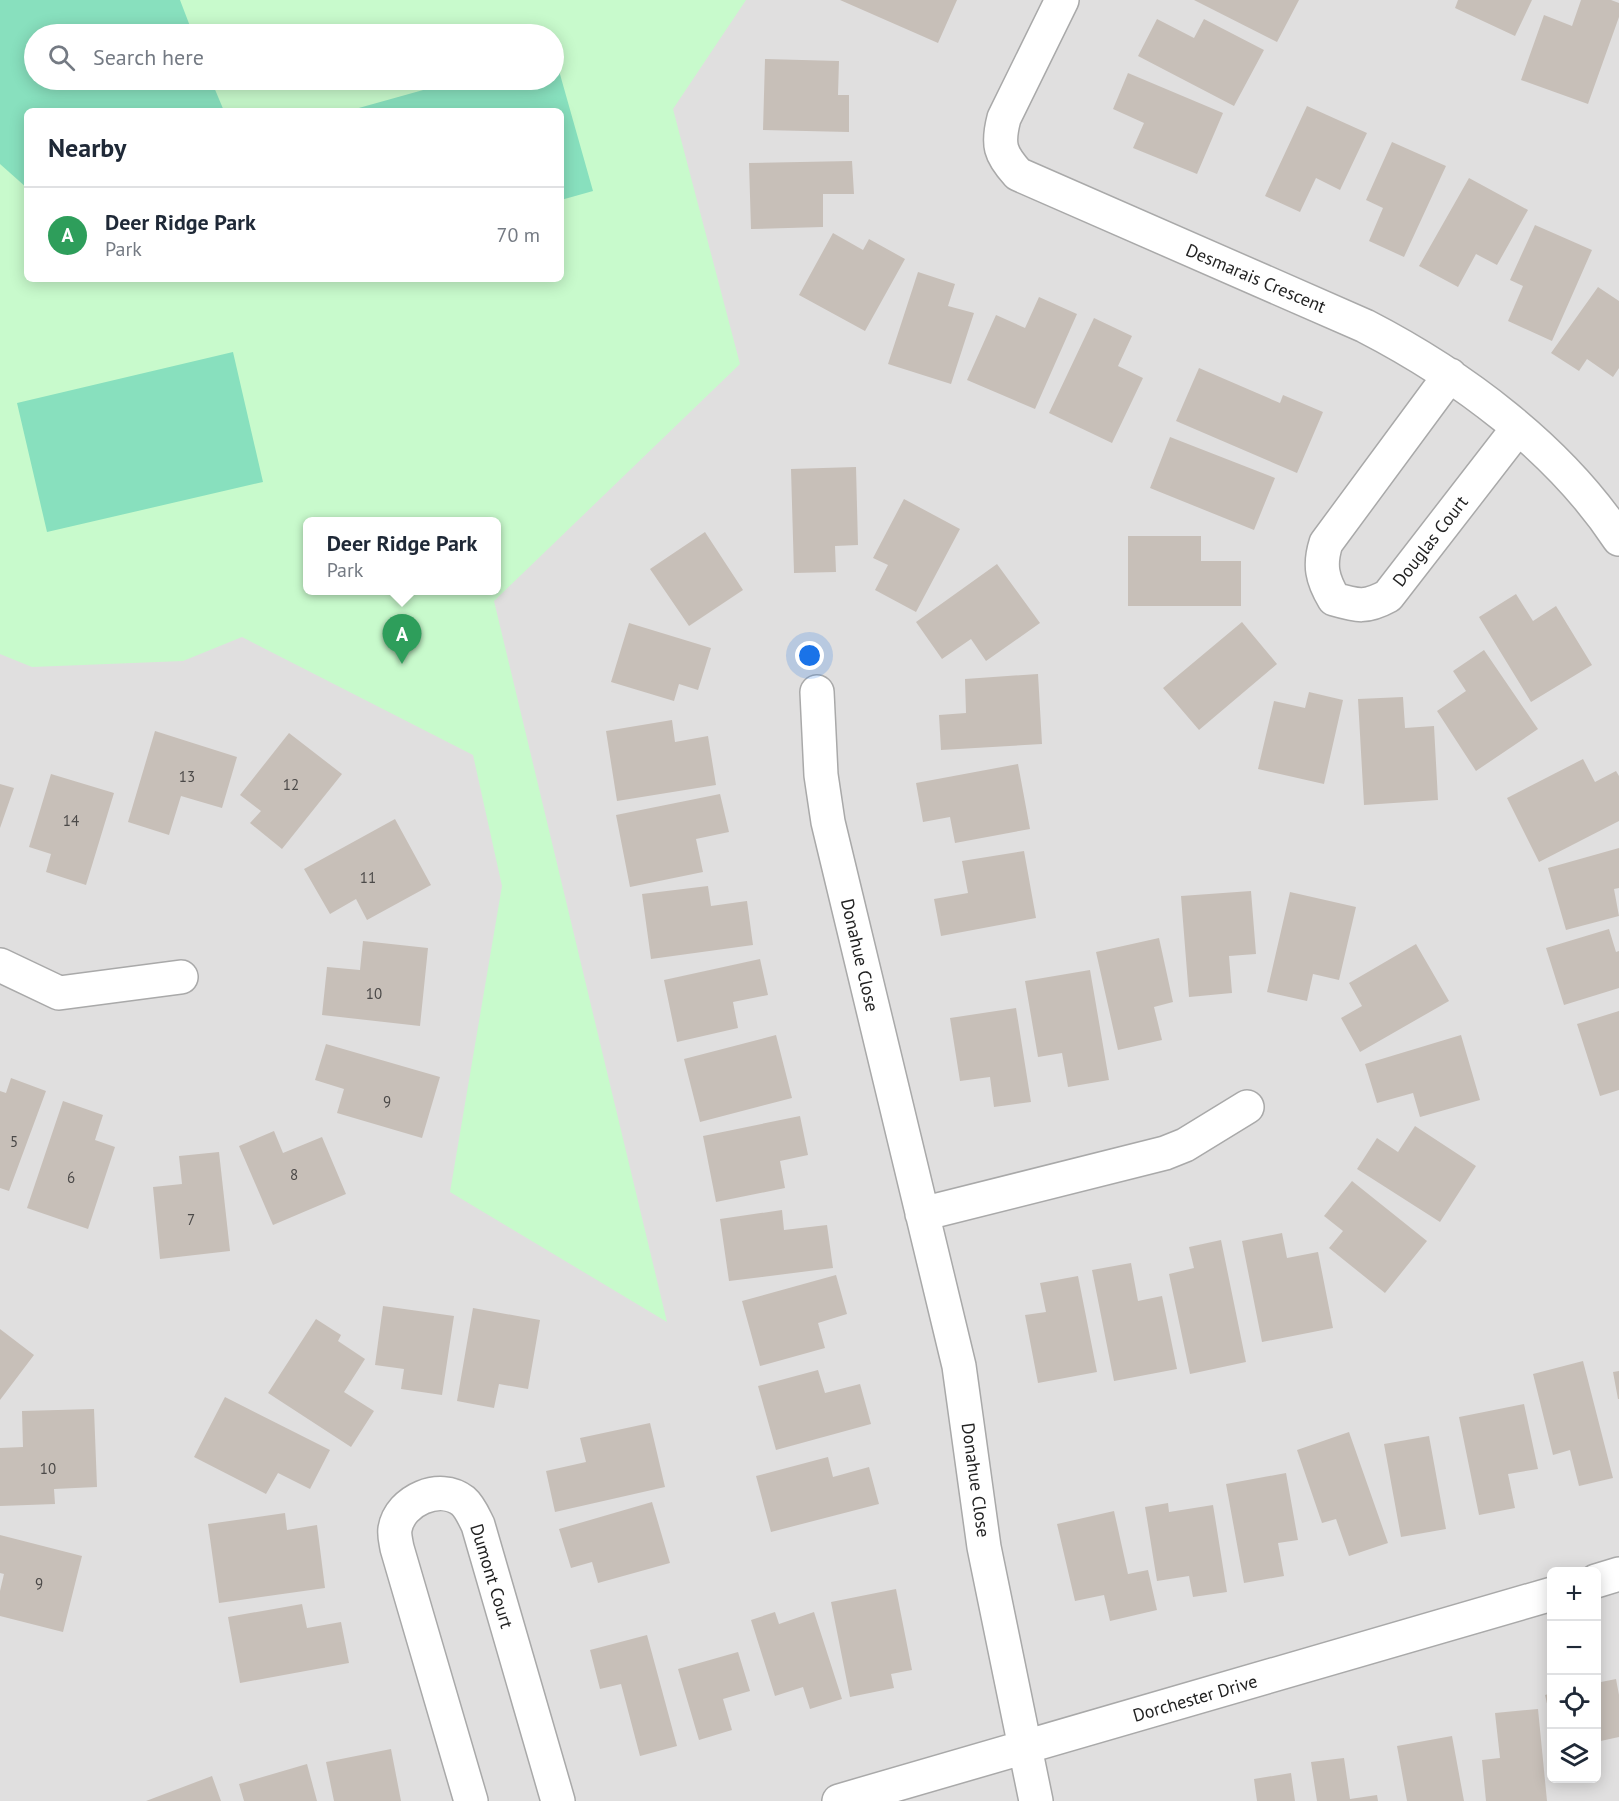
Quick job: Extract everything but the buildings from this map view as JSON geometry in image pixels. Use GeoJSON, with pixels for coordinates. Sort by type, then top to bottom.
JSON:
{"type":"FeatureCollection","features":[{"type":"Feature","properties":{"kind":"street","name":"Desmarais Crescent"},"geometry":{"type":"LineString","coordinates":[[1062,0],[1004,118],[1000,133],[1000,149],[1018,174],[1365,326],[1450,375],[1518,428],[1583,492],[1619,538]]}},
{"type":"Feature","properties":{"kind":"street","name":"Douglas Court"},"geometry":{"type":"LineString","coordinates":[[1450,375],[1326,543],[1320,561],[1326,586],[1334,599],[1352,604],[1371,605],[1388,596],[1518,428]]}},
{"type":"Feature","properties":{"kind":"street","name":"Donahue Close"},"geometry":{"type":"LineString","coordinates":[[817,692],[821,775],[828,822],[959,1366],[981,1525],[1036,1801]]}},
{"type":"Feature","properties":{"kind":"street"},"geometry":{"type":"LineString","coordinates":[[0,965],[59,993],[181,977]]}},
{"type":"Feature","properties":{"kind":"street"},"geometry":{"type":"LineString","coordinates":[[922,1214],[1165,1153],[1185,1145],[1247,1107]]}},
{"type":"Feature","properties":{"kind":"street","name":"Dumont Court"},"geometry":{"type":"LineString","coordinates":[[471,1801],[397,1548],[395,1529],[402,1514],[423,1496],[437,1493],[450,1495],[463,1502],[478,1525],[558,1801]]}},
{"type":"Feature","properties":{"kind":"street"},"geometry":{"type":"LineString","coordinates":[[1601,1579],[1619,1574]]}},
{"type":"Feature","properties":{"kind":"street","name":"Dorchester Drive"},"geometry":{"type":"LineString","coordinates":[[839,1801],[1547,1595]]}},
{"type":"Feature","properties":{"kind":"shaded area"},"geometry":{"type":"Polygon","coordinates":[[[0,0],[1619,0],[1619,1801],[0,1801],[0,0]]]}},
{"type":"Feature","properties":{"kind":"green space"},"geometry":{"type":"Polygon","coordinates":[[[0,0],[746,0],[673,109],[740,364],[501,594],[501,517],[303,517],[303,595],[500,595],[494,601],[667,1322],[450,1192],[502,886],[473,755],[242,637],[183,661],[32,667],[0,654],[0,0]]]}},
{"type":"Feature","properties":{"kind":"green space"},"geometry":{"type":"Polygon","coordinates":[[[0,0],[180,0],[189,24],[24,24],[24,90],[215,90],[223,108],[24,108],[24,185],[0,164],[0,0]]]}},
{"type":"Feature","properties":{"kind":"green space"},"geometry":{"type":"Polygon","coordinates":[[[564,88],[593,191],[564,199],[564,108],[359,108],[423,90],[564,88]]]}},
{"type":"Feature","properties":{"kind":"green space"},"geometry":{"type":"Polygon","coordinates":[[[233,352],[263,482],[47,532],[17,403],[233,352]]]}},
{"type":"Feature","properties":{"kind":"place","name":"Deer Ridge Park"},"geometry":{"type":"Point","coordinates":[402,664]}}]}
